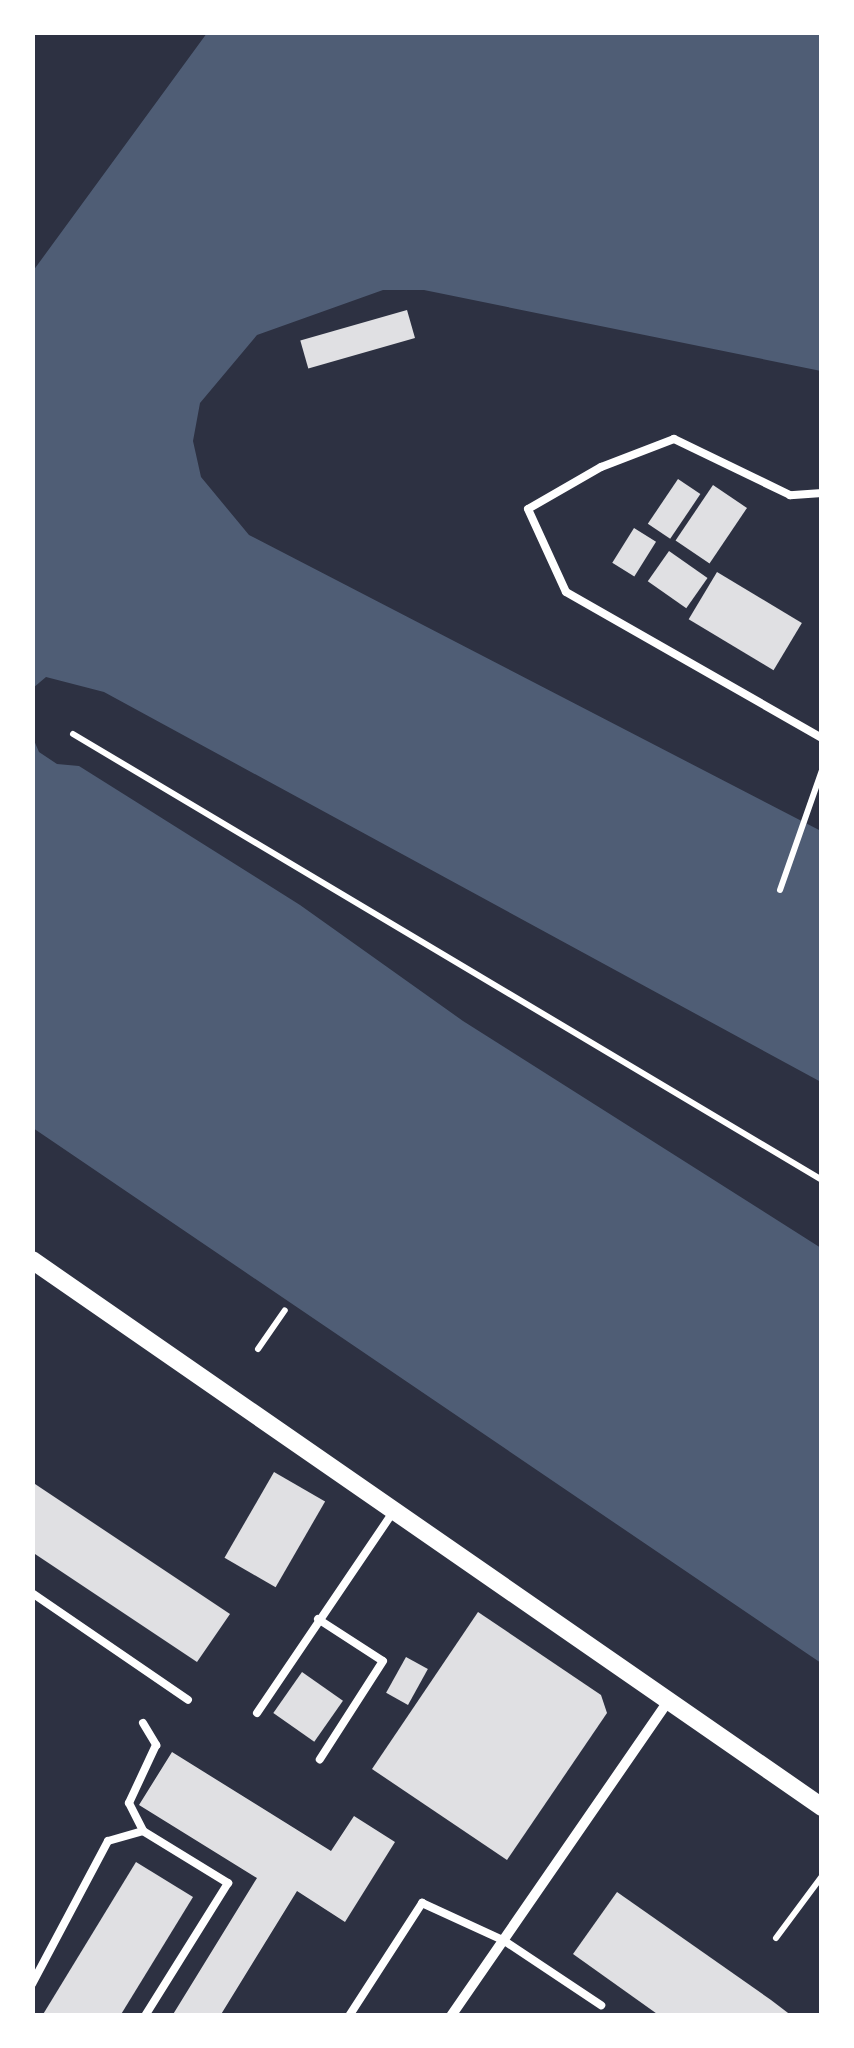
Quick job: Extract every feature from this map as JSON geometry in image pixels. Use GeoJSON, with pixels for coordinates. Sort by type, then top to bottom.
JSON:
{"type":"FeatureCollection","features":[{"type":"Feature","properties":{"kind":"street"},"geometry":{"type":"LineString","coordinates":[[32,1260],[822,1807]]}},
{"type":"Feature","properties":{"kind":"street"},"geometry":{"type":"LineString","coordinates":[[451,2016],[667,1703]]}},
{"type":"Feature","properties":{"kind":"lane"},"geometry":{"type":"LineString","coordinates":[[822,493],[790,495],[674,439],[601,467],[528,508],[566,592],[822,738]]}},
{"type":"Feature","properties":{"kind":"lane"},"geometry":{"type":"LineString","coordinates":[[256,1712],[393,1512]]}},
{"type":"Feature","properties":{"kind":"lane"},"geometry":{"type":"LineString","coordinates":[[32,1593],[188,1700]]}},
{"type":"Feature","properties":{"kind":"lane"},"geometry":{"type":"LineString","coordinates":[[318,1619],[383,1660],[320,1759]]}},
{"type":"Feature","properties":{"kind":"lane"},"geometry":{"type":"LineString","coordinates":[[143,1723],[156,1745],[129,1803],[143,1830],[228,1883],[145,2016]]}},
{"type":"Feature","properties":{"kind":"lane"},"geometry":{"type":"LineString","coordinates":[[32,1984],[108,1840],[143,1830]]}},
{"type":"Feature","properties":{"kind":"lane"},"geometry":{"type":"LineString","coordinates":[[348,2016],[422,1903],[504,1940],[601,2005]]}},
{"type":"Feature","properties":{"kind":"path"},"geometry":{"type":"LineString","coordinates":[[73,734],[822,1180]]}},
{"type":"Feature","properties":{"kind":"path"},"geometry":{"type":"LineString","coordinates":[[780,890],[822,770]]}},
{"type":"Feature","properties":{"kind":"path"},"geometry":{"type":"LineString","coordinates":[[258,1348],[285,1310]]}},
{"type":"Feature","properties":{"kind":"path"},"geometry":{"type":"LineString","coordinates":[[776,1938],[822,1876]]}},
{"type":"Feature","properties":{"kind":"water"},"geometry":{"type":"Polygon","coordinates":[[[207,33],[821,33],[821,371],[424,290],[383,290],[257,335],[200,403],[193,441],[201,477],[249,535],[821,831],[821,1082],[104,692],[46,677],[33,688],[33,271],[207,33]]]}},
{"type":"Feature","properties":{"kind":"water"},"geometry":{"type":"Polygon","coordinates":[[[33,738],[39,752],[57,764],[79,766],[300,905],[463,1021],[821,1248],[821,1663],[33,1128],[33,738]]]}},
{"type":"Feature","properties":{"kind":"building"},"geometry":{"type":"Polygon","coordinates":[[[407,310],[415,338],[308,368],[300,341],[407,310]]]}},
{"type":"Feature","properties":{"kind":"building"},"geometry":{"type":"Polygon","coordinates":[[[678,479],[700,494],[670,539],[648,524],[678,479]]]}},
{"type":"Feature","properties":{"kind":"building"},"geometry":{"type":"Polygon","coordinates":[[[713,485],[747,508],[710,563],[676,541],[713,485]]]}},
{"type":"Feature","properties":{"kind":"building"},"geometry":{"type":"Polygon","coordinates":[[[634,528],[656,542],[634,577],[612,563],[634,528]]]}},
{"type":"Feature","properties":{"kind":"building"},"geometry":{"type":"Polygon","coordinates":[[[669,551],[708,578],[686,608],[648,581],[669,551]]]}},
{"type":"Feature","properties":{"kind":"building"},"geometry":{"type":"Polygon","coordinates":[[[717,572],[802,623],[774,670],[689,619],[717,572]]]}},
{"type":"Feature","properties":{"kind":"building"},"geometry":{"type":"Polygon","coordinates":[[[274,1472],[325,1502],[276,1587],[224,1558],[274,1472]]]}},
{"type":"Feature","properties":{"kind":"building"},"geometry":{"type":"Polygon","coordinates":[[[32,1482],[230,1614],[197,1662],[32,1552],[32,1482]]]}},
{"type":"Feature","properties":{"kind":"building"},"geometry":{"type":"Polygon","coordinates":[[[478,1612],[601,1695],[607,1713],[507,1860],[372,1769],[478,1612]]]}},
{"type":"Feature","properties":{"kind":"building"},"geometry":{"type":"Polygon","coordinates":[[[406,1657],[428,1669],[408,1705],[386,1693],[406,1657]]]}},
{"type":"Feature","properties":{"kind":"building"},"geometry":{"type":"Polygon","coordinates":[[[302,1672],[343,1701],[314,1742],[273,1713],[302,1672]]]}},
{"type":"Feature","properties":{"kind":"building"},"geometry":{"type":"Polygon","coordinates":[[[172,1752],[331,1851],[354,1816],[395,1842],[345,1922],[297,1891],[220,2016],[172,2016],[257,1878],[139,1805],[172,1752]]]}},
{"type":"Feature","properties":{"kind":"building"},"geometry":{"type":"Polygon","coordinates":[[[136,1862],[193,1897],[120,2016],[42,2016],[136,1862]]]}},
{"type":"Feature","properties":{"kind":"building"},"geometry":{"type":"Polygon","coordinates":[[[617,1892],[792,2016],[660,2016],[573,1954],[617,1892]]]}}]}
